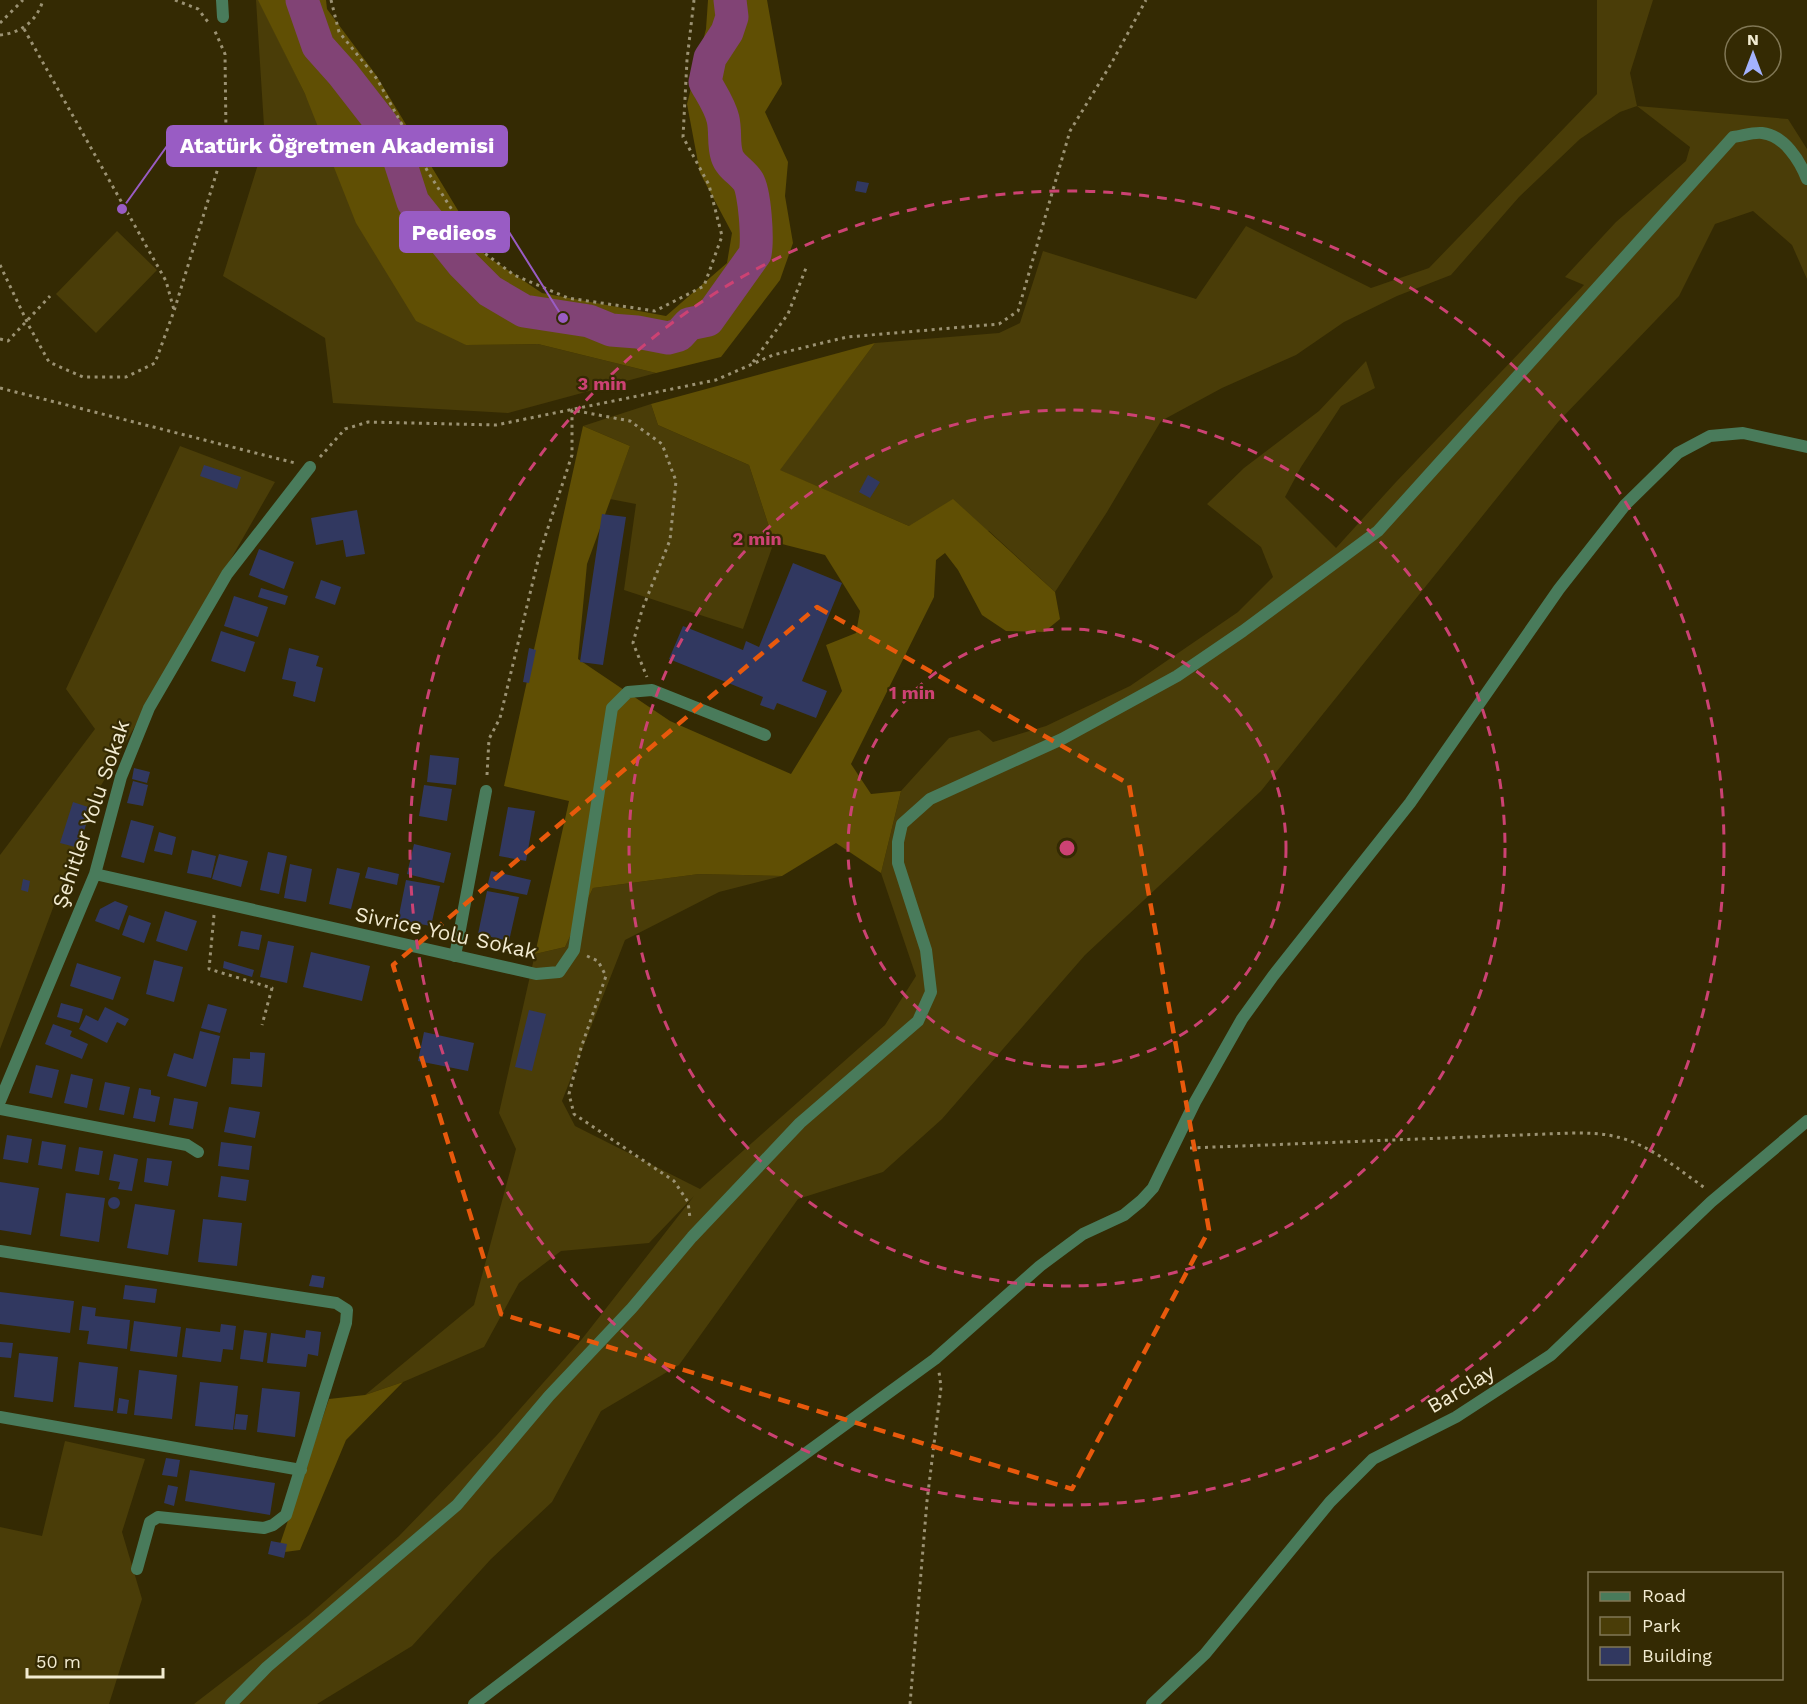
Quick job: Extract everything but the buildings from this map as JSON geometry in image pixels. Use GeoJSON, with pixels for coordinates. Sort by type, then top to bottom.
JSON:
{"type":"FeatureCollection","features":[{"type":"Feature","properties":{"kind":"street"},"geometry":{"type":"LineString","coordinates":[[222,0],[223,16]]}},
{"type":"Feature","properties":{"kind":"street"},"geometry":{"type":"LineString","coordinates":[[231,1704],[267,1667],[457,1505],[549,1396],[632,1308],[692,1237],[800,1123],[918,1021],[931,992],[926,950],[898,863],[898,842],[903,824],[930,799],[1062,739],[1177,675],[1243,632],[1378,531],[1733,137],[1763,133],[1784,143],[1801,164],[1807,179]]}},
{"type":"Feature","properties":{"kind":"street"},"geometry":{"type":"LineString","coordinates":[[474,1704],[743,1499],[935,1359],[1040,1266],[1083,1234],[1124,1215],[1153,1188],[1195,1102],[1242,1018],[1410,803],[1559,589],[1625,505],[1678,453],[1710,436],[1743,433],[1807,447]]}},
{"type":"Feature","properties":{"kind":"street","name":"Şehitler Yolu Sokak"},"geometry":{"type":"LineString","coordinates":[[0,1101],[95,874],[121,777],[149,708],[227,574],[310,467]]}},
{"type":"Feature","properties":{"kind":"street"},"geometry":{"type":"LineString","coordinates":[[574,950],[612,708],[628,692],[652,690],[765,735]]}},
{"type":"Feature","properties":{"kind":"street"},"geometry":{"type":"LineString","coordinates":[[455,956],[486,791]]}},
{"type":"Feature","properties":{"kind":"street","name":"Sivrice Yolu Sokak"},"geometry":{"type":"LineString","coordinates":[[95,874],[536,974],[559,972],[574,950]]}},
{"type":"Feature","properties":{"kind":"street"},"geometry":{"type":"LineString","coordinates":[[0,1109],[186,1145],[198,1152]]}},
{"type":"Feature","properties":{"kind":"street","name":"Barclay"},"geometry":{"type":"LineString","coordinates":[[1152,1704],[1205,1654],[1330,1502],[1373,1459],[1456,1418],[1551,1355],[1718,1197],[1807,1121]]}},
{"type":"Feature","properties":{"kind":"street"},"geometry":{"type":"LineString","coordinates":[[0,1251],[336,1303],[347,1310],[346,1323],[286,1515],[273,1525],[264,1528],[158,1516],[150,1522],[137,1569]]}},
{"type":"Feature","properties":{"kind":"street"},"geometry":{"type":"LineString","coordinates":[[0,1417],[301,1470]]}},
{"type":"Feature","properties":{"kind":"path"},"geometry":{"type":"LineString","coordinates":[[14,0],[18,5]]}},
{"type":"Feature","properties":{"kind":"path"},"geometry":{"type":"LineString","coordinates":[[0,23],[23,0]]}},
{"type":"Feature","properties":{"kind":"path"},"geometry":{"type":"LineString","coordinates":[[0,36],[14,34],[24,29],[40,9],[43,0]]}},
{"type":"Feature","properties":{"kind":"path"},"geometry":{"type":"LineString","coordinates":[[0,265],[49,362],[83,376],[126,377],[155,363],[174,311],[222,155],[226,133],[225,54],[214,28],[198,9],[175,0]]}},
{"type":"Feature","properties":{"kind":"path"},"geometry":{"type":"LineString","coordinates":[[331,0],[339,32],[377,79],[428,172],[475,246],[514,275],[568,298],[655,311],[705,286],[722,237],[709,185],[683,136],[687,60],[694,0]]}},
{"type":"Feature","properties":{"kind":"path"},"geometry":{"type":"LineString","coordinates":[[0,388],[310,467],[345,429],[368,422],[496,425],[716,381],[773,355],[847,337],[999,324],[1018,311],[1070,131],[1146,0]]}},
{"type":"Feature","properties":{"kind":"path"},"geometry":{"type":"LineString","coordinates":[[24,29],[166,281],[174,311]]}},
{"type":"Feature","properties":{"kind":"path"},"geometry":{"type":"LineString","coordinates":[[751,365],[788,314],[806,268]]}},
{"type":"Feature","properties":{"kind":"path"},"geometry":{"type":"LineString","coordinates":[[0,339],[8,341],[50,296]]}},
{"type":"Feature","properties":{"kind":"path"},"geometry":{"type":"LineString","coordinates":[[572,410],[630,421],[662,444],[676,481],[670,540],[642,610],[633,643],[652,690]]}},
{"type":"Feature","properties":{"kind":"path"},"geometry":{"type":"LineString","coordinates":[[486,791],[489,739],[500,718],[540,552],[572,455],[572,410]]}},
{"type":"Feature","properties":{"kind":"path"},"geometry":{"type":"LineString","coordinates":[[215,902],[209,969],[272,988],[262,1025]]}},
{"type":"Feature","properties":{"kind":"path"},"geometry":{"type":"LineString","coordinates":[[574,950],[598,960],[606,976],[581,1048],[569,1094],[574,1114],[674,1181],[688,1202],[692,1237]]}},
{"type":"Feature","properties":{"kind":"path"},"geometry":{"type":"LineString","coordinates":[[1173,1149],[1598,1133],[1620,1137],[1640,1146],[1718,1197]]}},
{"type":"Feature","properties":{"kind":"path"},"geometry":{"type":"LineString","coordinates":[[910,1704],[927,1501],[941,1387],[935,1359]]}},
{"type":"Feature","properties":{"kind":"highlighted area"},"geometry":{"type":"Polygon","coordinates":[[[817,607],[1129,784],[1209,1230],[1072,1489],[501,1314],[393,965],[817,607]]]}},
{"type":"Feature","properties":{"kind":"green space"},"geometry":{"type":"Polygon","coordinates":[[[256,0],[259,0],[305,94],[466,345],[538,344],[656,373],[508,413],[333,403],[325,338],[223,276],[265,142],[256,0]]]}},
{"type":"Feature","properties":{"kind":"green space"},"geometry":{"type":"Polygon","coordinates":[[[1597,0],[1653,0],[1630,73],[1637,106],[1620,112],[1580,139],[1519,197],[1451,275],[1397,296],[1344,322],[1296,355],[1222,388],[1161,421],[1107,512],[1055,592],[989,531],[909,526],[779,470],[875,343],[999,333],[1020,323],[1043,251],[1196,299],[1246,226],[1371,288],[1429,268],[1597,94],[1597,0]]]}},
{"type":"Feature","properties":{"kind":"green space"},"geometry":{"type":"Polygon","coordinates":[[[1637,106],[1788,119],[1807,149],[1807,279],[1792,245],[1753,211],[1715,224],[1679,296],[1558,422],[1261,791],[1085,955],[942,1119],[883,1172],[798,1199],[679,1365],[601,1411],[552,1502],[491,1559],[412,1646],[317,1704],[194,1704],[308,1616],[399,1536],[496,1436],[582,1339],[694,1196],[649,1243],[561,1251],[519,1283],[484,1347],[403,1382],[365,1395],[474,1305],[516,1149],[499,1113],[535,954],[565,947],[593,888],[699,874],[782,876],[719,892],[625,940],[562,1101],[575,1126],[700,1189],[885,1025],[916,976],[881,873],[901,791],[949,738],[979,730],[993,742],[1046,726],[1130,686],[1238,612],[1273,577],[1261,547],[1207,504],[1244,468],[1319,411],[1366,361],[1375,388],[1341,406],[1301,467],[1285,497],[1336,548],[1584,285],[1565,277],[1616,222],[1686,161],[1690,147],[1637,106]]]}},
{"type":"Feature","properties":{"kind":"green space"},"geometry":{"type":"Polygon","coordinates":[[[117,231],[157,270],[96,333],[56,294],[117,231]]]}},
{"type":"Feature","properties":{"kind":"green space"},"geometry":{"type":"Polygon","coordinates":[[[651,404],[658,425],[749,465],[774,542],[743,629],[624,590],[636,504],[610,499],[630,446],[583,426],[651,404]]]}},
{"type":"Feature","properties":{"kind":"green space"},"geometry":{"type":"Polygon","coordinates":[[[180,446],[275,482],[95,796],[0,1049],[0,855],[95,729],[66,689],[180,446]]]}},
{"type":"Feature","properties":{"kind":"green space"},"geometry":{"type":"Polygon","coordinates":[[[65,1441],[145,1459],[122,1532],[142,1599],[109,1704],[0,1704],[0,1527],[42,1536],[65,1441]]]}},
{"type":"Feature","properties":{"kind":"shaded area"},"geometry":{"type":"Polygon","coordinates":[[[258,0],[326,0],[327,9],[376,75],[485,255],[542,293],[666,316],[727,263],[732,233],[700,173],[687,104],[706,29],[708,0],[767,0],[782,84],[765,112],[788,162],[785,196],[793,243],[780,280],[721,357],[656,373],[538,344],[466,345],[416,321],[356,223],[305,94],[258,0]]]}},
{"type":"Feature","properties":{"kind":"shaded area"},"geometry":{"type":"Polygon","coordinates":[[[875,343],[780,470],[909,526],[953,499],[1055,592],[1060,619],[1044,632],[1006,631],[982,615],[958,570],[945,553],[936,560],[934,597],[851,764],[871,794],[901,791],[881,873],[836,843],[782,876],[699,874],[593,888],[565,947],[535,954],[569,801],[504,786],[583,426],[630,446],[587,564],[578,659],[670,721],[791,774],[842,691],[826,645],[856,633],[860,611],[825,555],[774,542],[749,465],[658,425],[651,404],[875,343]]]}},
{"type":"Feature","properties":{"kind":"shaded area"},"geometry":{"type":"Polygon","coordinates":[[[403,1382],[346,1440],[300,1550],[277,1553],[329,1399],[365,1395],[403,1382]]]}},
{"type":"Feature","properties":{"kind":"waterway"},"geometry":{"type":"LineString","coordinates":[[302,0],[318,46],[392,137],[413,202],[462,263],[490,291],[524,311],[589,321],[611,330],[668,338],[679,335],[689,324],[708,320],[755,254],[755,216],[750,187],[748,181],[733,166],[727,156],[722,114],[705,82],[710,58],[727,32],[732,17],[730,0]]}},
{"type":"Feature","properties":{"kind":"place","name":"Atatürk Öğretmen Akademisi"},"geometry":{"type":"Point","coordinates":[122,209]}},
{"type":"Feature","properties":{"kind":"place","name":"Pedieos"},"geometry":{"type":"Point","coordinates":[563,318]}}]}
